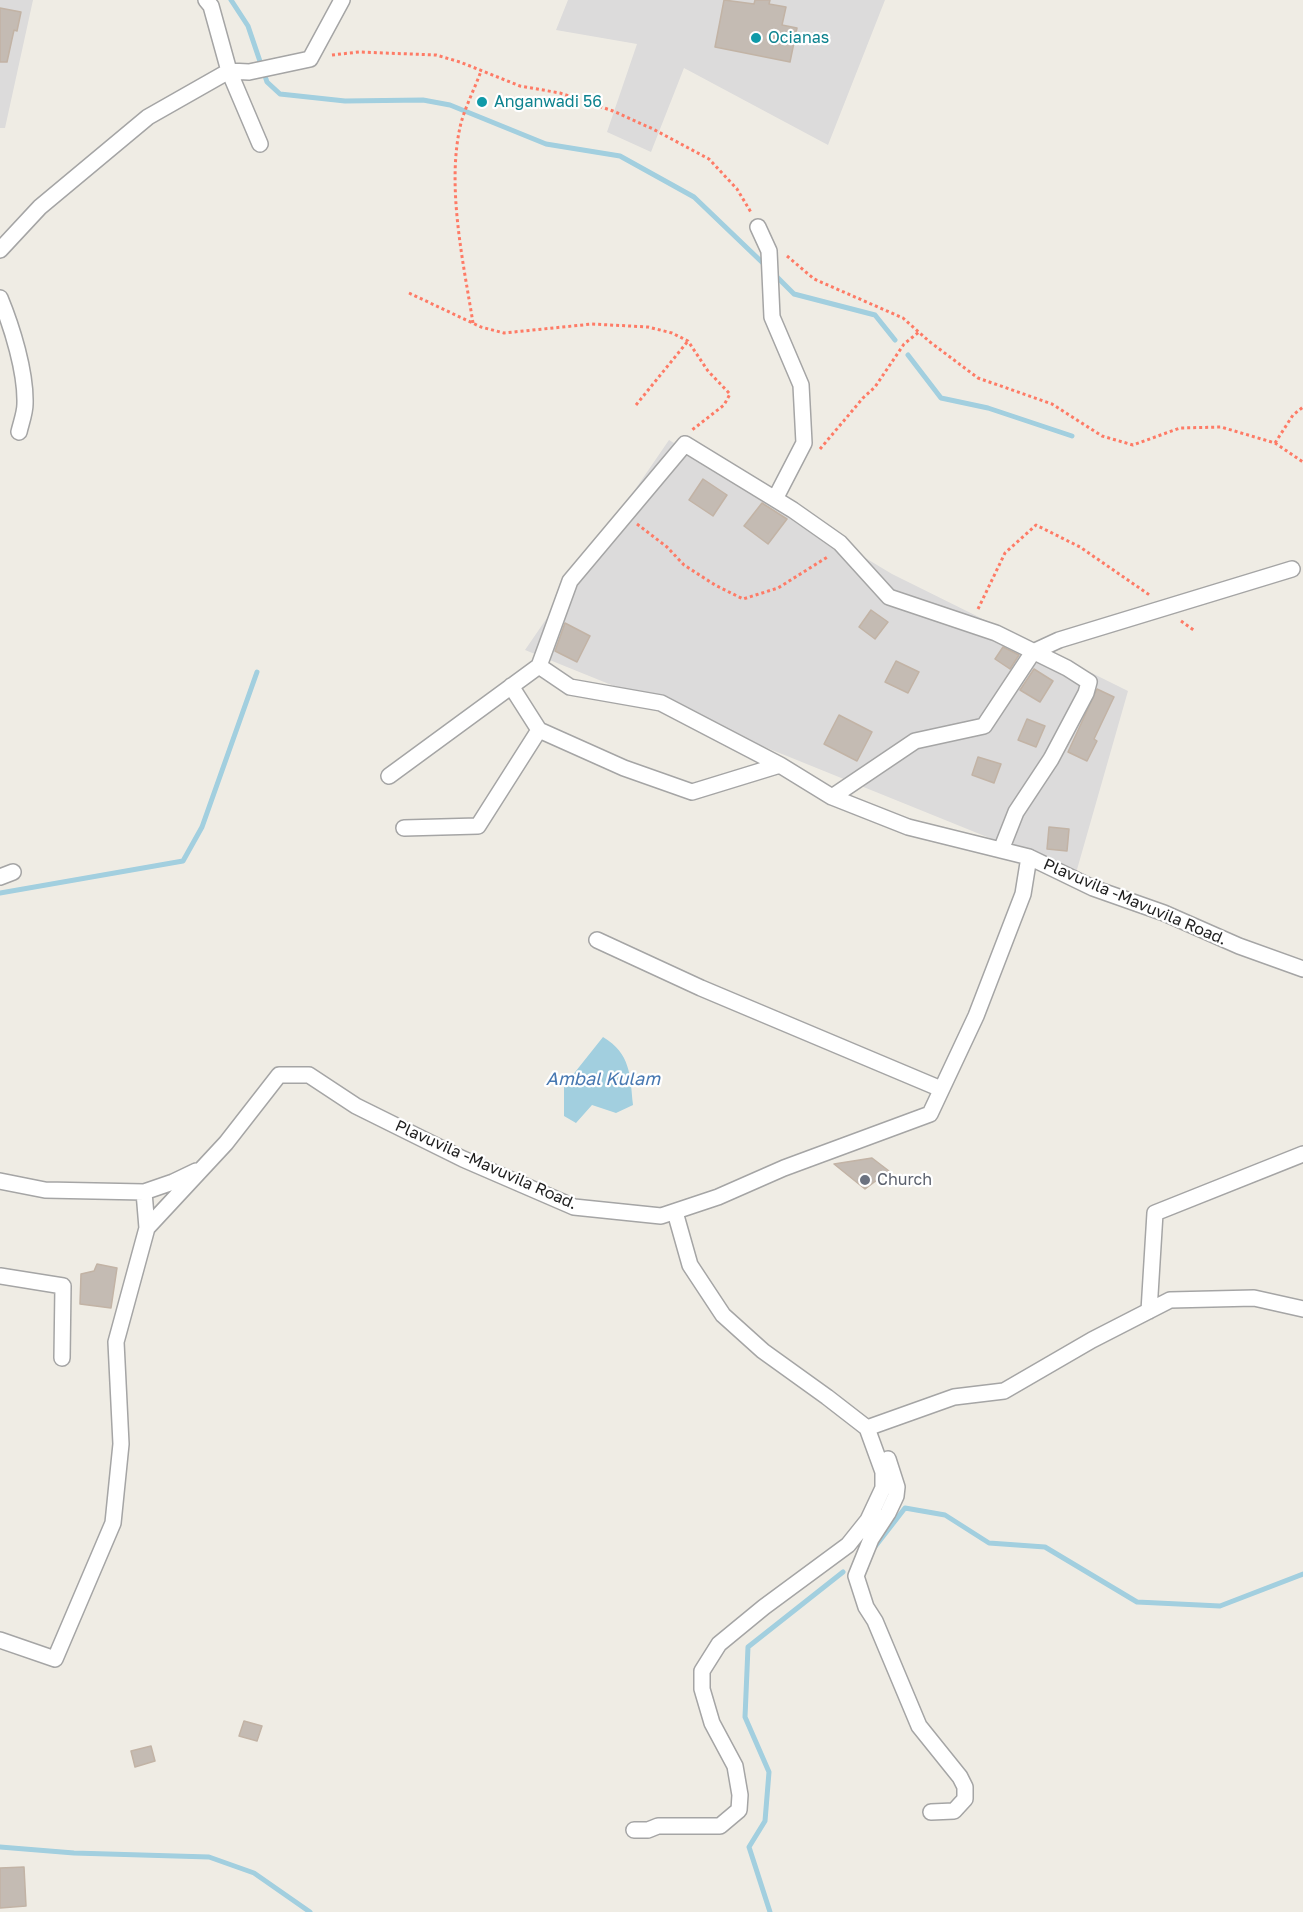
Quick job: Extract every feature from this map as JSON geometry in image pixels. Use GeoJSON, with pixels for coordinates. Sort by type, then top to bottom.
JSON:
{"type":"FeatureCollection","features":[{"type":"Feature","properties":{"kind":"street"},"geometry":{"type":"LineString","coordinates":[[206,0],[211,6],[228,71],[260,144]]}},
{"type":"Feature","properties":{"kind":"street"},"geometry":{"type":"LineString","coordinates":[[0,250],[40,207],[148,117],[228,71],[252,71],[310,58],[342,0]]}},
{"type":"Feature","properties":{"kind":"street"},"geometry":{"type":"LineString","coordinates":[[758,227],[776,253],[769,289],[772,317],[801,385],[804,443],[775,498]]}},
{"type":"Feature","properties":{"kind":"street"},"geometry":{"type":"LineString","coordinates":[[0,298],[9,320],[20,364],[25,404],[19,432]]}},
{"type":"Feature","properties":{"kind":"street"},"geometry":{"type":"LineString","coordinates":[[389,776],[539,666],[570,581],[627,516],[685,444],[775,498],[844,547],[889,597],[996,633],[1067,668],[1090,684],[1051,759],[1016,812],[1000,850]]}},
{"type":"Feature","properties":{"kind":"street"},"geometry":{"type":"LineString","coordinates":[[832,797],[915,741],[984,726],[1033,652],[1059,640],[1292,569]]}},
{"type":"Feature","properties":{"kind":"street"},"geometry":{"type":"LineString","coordinates":[[539,666],[570,687],[661,703],[780,765],[832,797],[908,826],[1029,857]]}},
{"type":"Feature","properties":{"kind":"street"},"geometry":{"type":"LineString","coordinates":[[512,686],[538,730],[624,768],[692,792],[780,765]]}},
{"type":"Feature","properties":{"kind":"street"},"geometry":{"type":"LineString","coordinates":[[404,828],[478,826],[538,730]]}},
{"type":"Feature","properties":{"kind":"street","name":"Plavuvila -Mavuvila Road."},"geometry":{"type":"LineString","coordinates":[[0,1640],[55,1659],[113,1523],[121,1444],[116,1342],[147,1228],[226,1143],[279,1075],[309,1075],[356,1106],[463,1159],[574,1207],[668,1214],[718,1197],[784,1168],[930,1114],[976,1016],[1023,894],[1029,857],[1093,888],[1164,913],[1239,946],[1303,969]]}},
{"type":"Feature","properties":{"kind":"street"},"geometry":{"type":"LineString","coordinates":[[597,940],[702,988],[942,1089]]}},
{"type":"Feature","properties":{"kind":"street"},"geometry":{"type":"LineString","coordinates":[[1149,1311],[1155,1213],[1303,1154]]}},
{"type":"Feature","properties":{"kind":"street"},"geometry":{"type":"LineString","coordinates":[[0,1181],[45,1190],[144,1192],[173,1182],[204,1167]]}},
{"type":"Feature","properties":{"kind":"street"},"geometry":{"type":"LineString","coordinates":[[144,1192],[147,1228]]}},
{"type":"Feature","properties":{"kind":"street"},"geometry":{"type":"LineString","coordinates":[[668,1214],[679,1229],[690,1265],[723,1315],[763,1351],[882,1439],[897,1487],[896,1496],[866,1550],[856,1576],[862,1595],[919,1726],[960,1777],[965,1787],[965,1799],[954,1811],[931,1812]]}},
{"type":"Feature","properties":{"kind":"street"},"geometry":{"type":"LineString","coordinates":[[0,1276],[63,1286],[62,1358]]}},
{"type":"Feature","properties":{"kind":"street"},"geometry":{"type":"LineString","coordinates":[[867,1428],[954,1397],[1004,1391],[1092,1340],[1170,1300],[1254,1298],[1303,1309]]}},
{"type":"Feature","properties":{"kind":"street"},"geometry":{"type":"LineString","coordinates":[[634,1830],[648,1830],[658,1826],[720,1826],[739,1810],[740,1795],[735,1766],[712,1723],[702,1689],[702,1671],[719,1644],[772,1601],[848,1545],[868,1520],[883,1488],[883,1472],[867,1428]]}},
{"type":"Feature","properties":{"kind":"path"},"geometry":{"type":"LineString","coordinates":[[310,58],[359,52],[424,54],[452,60],[520,86],[560,93],[613,111],[709,159],[737,189],[758,227]]}},
{"type":"Feature","properties":{"kind":"path"},"geometry":{"type":"LineString","coordinates":[[473,324],[460,243],[455,163],[462,122],[481,71]]}},
{"type":"Feature","properties":{"kind":"path"},"geometry":{"type":"LineString","coordinates":[[776,253],[814,279],[903,318],[978,378],[1052,404],[1102,436],[1133,445],[1180,428],[1221,427],[1275,443],[1303,462]]}},
{"type":"Feature","properties":{"kind":"path"},"geometry":{"type":"LineString","coordinates":[[409,293],[473,324],[504,333],[592,324],[648,327],[672,333],[688,341],[708,371],[730,394],[724,405],[686,435],[682,440],[685,444]]}},
{"type":"Feature","properties":{"kind":"path"},"geometry":{"type":"LineString","coordinates":[[795,459],[814,454],[822,448],[863,398],[875,387],[904,344],[919,332]]}},
{"type":"Feature","properties":{"kind":"path"},"geometry":{"type":"LineString","coordinates":[[636,405],[688,341]]}},
{"type":"Feature","properties":{"kind":"path"},"geometry":{"type":"LineString","coordinates":[[1275,443],[1293,415],[1303,407]]}},
{"type":"Feature","properties":{"kind":"path"},"geometry":{"type":"LineString","coordinates":[[627,516],[667,547],[684,565],[743,600],[778,588],[844,547]]}},
{"type":"Feature","properties":{"kind":"path"},"geometry":{"type":"LineString","coordinates":[[971,624],[1005,553],[1036,525],[1080,547],[1129,580],[1195,631]]}},
{"type":"Feature","properties":{"kind":"shaded area"},"geometry":{"type":"Polygon","coordinates":[[[0,0],[33,0],[5,128],[0,128],[0,0]]]}},
{"type":"Feature","properties":{"kind":"shaded area"},"geometry":{"type":"Polygon","coordinates":[[[568,0],[885,0],[828,145],[684,68],[651,152],[607,132],[637,44],[556,30],[568,0]]]}},
{"type":"Feature","properties":{"kind":"shaded area"},"geometry":{"type":"Polygon","coordinates":[[[669,440],[892,574],[1128,691],[1076,873],[525,650],[669,440]]]}},
{"type":"Feature","properties":{"kind":"water","name":"Ambal Kulam"},"geometry":{"type":"Polygon","coordinates":[[[603,1037],[624,1058],[630,1075],[633,1105],[616,1113],[592,1105],[576,1123],[564,1116],[564,1086],[603,1037]]]}},
{"type":"Feature","properties":{"kind":"building","name":"Ocianas"},"geometry":{"type":"Polygon","coordinates":[[[724,0],[754,4],[755,0],[770,0],[769,4],[786,7],[782,25],[797,28],[790,62],[715,47],[724,0]]]}},
{"type":"Feature","properties":{"kind":"building"},"geometry":{"type":"Polygon","coordinates":[[[0,8],[21,12],[17,31],[14,30],[7,62],[0,62],[0,8]]]}},
{"type":"Feature","properties":{"kind":"building"},"geometry":{"type":"Polygon","coordinates":[[[703,479],[727,495],[713,516],[689,500],[703,479]]]}},
{"type":"Feature","properties":{"kind":"building"},"geometry":{"type":"Polygon","coordinates":[[[762,503],[787,519],[768,544],[744,526],[762,503]]]}},
{"type":"Feature","properties":{"kind":"building"},"geometry":{"type":"Polygon","coordinates":[[[871,610],[888,622],[875,639],[859,627],[871,610]]]}},
{"type":"Feature","properties":{"kind":"building"},"geometry":{"type":"Polygon","coordinates":[[[565,623],[590,636],[577,662],[555,651],[565,623]]]}},
{"type":"Feature","properties":{"kind":"building"},"geometry":{"type":"Polygon","coordinates":[[[1003,647],[1019,655],[1010,669],[995,659],[1003,647]]]}},
{"type":"Feature","properties":{"kind":"building"},"geometry":{"type":"Polygon","coordinates":[[[896,661],[919,672],[908,693],[885,682],[896,661]]]}},
{"type":"Feature","properties":{"kind":"building"},"geometry":{"type":"Polygon","coordinates":[[[1034,669],[1053,681],[1040,702],[1020,690],[1034,669]]]}},
{"type":"Feature","properties":{"kind":"building"},"geometry":{"type":"Polygon","coordinates":[[[1097,689],[1114,697],[1094,739],[1097,741],[1087,761],[1068,752],[1097,689]]]}},
{"type":"Feature","properties":{"kind":"building"},"geometry":{"type":"Polygon","coordinates":[[[839,715],[872,732],[857,761],[824,744],[839,715]]]}},
{"type":"Feature","properties":{"kind":"building"},"geometry":{"type":"Polygon","coordinates":[[[1027,719],[1045,726],[1036,747],[1018,740],[1027,719]]]}},
{"type":"Feature","properties":{"kind":"building"},"geometry":{"type":"Polygon","coordinates":[[[978,757],[1001,764],[994,783],[972,775],[978,757]]]}},
{"type":"Feature","properties":{"kind":"building"},"geometry":{"type":"Polygon","coordinates":[[[1049,827],[1069,829],[1067,851],[1047,849],[1049,827]]]}},
{"type":"Feature","properties":{"kind":"building","name":"Church"},"geometry":{"type":"Polygon","coordinates":[[[872,1158],[889,1171],[865,1189],[834,1164],[872,1158]]]}},
{"type":"Feature","properties":{"kind":"building"},"geometry":{"type":"Polygon","coordinates":[[[97,1264],[117,1268],[111,1308],[80,1304],[81,1274],[94,1271],[97,1264]]]}},
{"type":"Feature","properties":{"kind":"building"},"geometry":{"type":"Polygon","coordinates":[[[244,1721],[262,1726],[257,1741],[239,1736],[244,1721]]]}},
{"type":"Feature","properties":{"kind":"building"},"geometry":{"type":"Polygon","coordinates":[[[151,1746],[155,1761],[135,1767],[131,1751],[151,1746]]]}},
{"type":"Feature","properties":{"kind":"building"},"geometry":{"type":"Polygon","coordinates":[[[24,1867],[26,1906],[0,1908],[0,1868],[24,1867]]]}},
{"type":"Feature","properties":{"kind":"waterway"},"geometry":{"type":"LineString","coordinates":[[231,0],[248,26],[267,82],[280,94],[345,101],[423,100],[450,105],[546,144],[620,156],[694,197],[767,267]]}},
{"type":"Feature","properties":{"kind":"waterway"},"geometry":{"type":"LineString","coordinates":[[773,273],[794,294],[875,315],[895,340]]}},
{"type":"Feature","properties":{"kind":"waterway"},"geometry":{"type":"LineString","coordinates":[[908,355],[941,398],[988,408],[1072,436]]}},
{"type":"Feature","properties":{"kind":"waterway"},"geometry":{"type":"LineString","coordinates":[[0,893],[183,861],[202,827],[257,672]]}},
{"type":"Feature","properties":{"kind":"waterway"},"geometry":{"type":"LineString","coordinates":[[874,1548],[905,1508],[945,1515],[989,1543],[1045,1547],[1137,1602],[1220,1606],[1303,1574]]}},
{"type":"Feature","properties":{"kind":"waterway"},"geometry":{"type":"LineString","coordinates":[[770,1912],[749,1847],[765,1821],[769,1772],[745,1717],[748,1647],[843,1572]]}},
{"type":"Feature","properties":{"kind":"waterway"},"geometry":{"type":"LineString","coordinates":[[0,1847],[74,1853],[209,1857],[254,1873],[310,1912]]}},
{"type":"Feature","properties":{"kind":"place","name":"Ocianas"},"geometry":{"type":"Point","coordinates":[756,38]}},
{"type":"Feature","properties":{"kind":"place","name":"Anganwadi 56"},"geometry":{"type":"Point","coordinates":[482,102]}},
{"type":"Feature","properties":{"kind":"place","name":"Church"},"geometry":{"type":"Point","coordinates":[865,1180]}}]}
